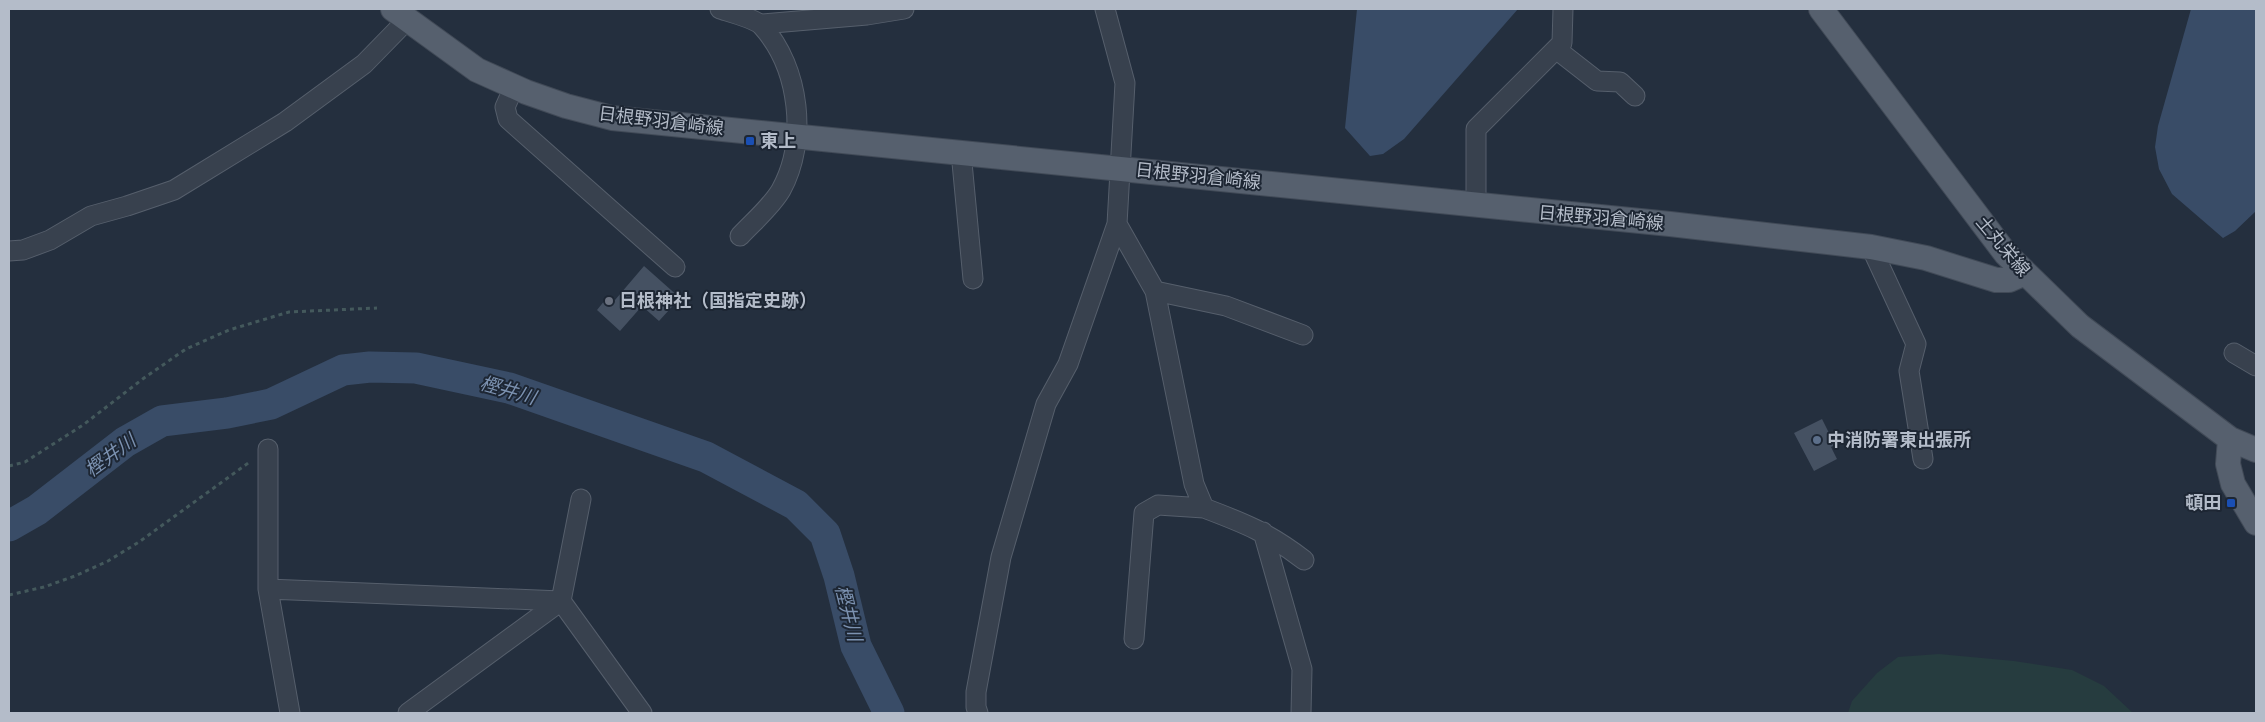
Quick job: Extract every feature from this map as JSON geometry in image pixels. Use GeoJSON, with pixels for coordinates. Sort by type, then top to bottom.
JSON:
{"type":"FeatureCollection","features":[{"type":"Feature","properties":{"kind":"main road","name":"土丸栄線"},"geometry":{"type":"LineString","coordinates":[[1821,9],[2000,246],[2025,273],[2080,326],[2230,439],[2256,450]]}},
{"type":"Feature","properties":{"kind":"main road","name":"日根野羽倉崎線"},"geometry":{"type":"LineString","coordinates":[[402,13],[477,70],[514,87],[566,106],[612,118],[1670,224],[1871,247],[1926,258],[1996,280],[2009,280],[2025,273]]}},
{"type":"Feature","properties":{"kind":"main road"},"geometry":{"type":"LineString","coordinates":[[2230,439],[2228,464],[2233,484],[2256,522]]}},
{"type":"Feature","properties":{"kind":"street"},"geometry":{"type":"LineString","coordinates":[[720,9],[761,24],[904,9]]}},
{"type":"Feature","properties":{"kind":"street"},"geometry":{"type":"LineString","coordinates":[[978,713],[976,708],[976,692],[1000,557],[1046,404],[1068,364],[1117,224],[1125,83],[1105,9]]}},
{"type":"Feature","properties":{"kind":"street"},"geometry":{"type":"LineString","coordinates":[[1476,206],[1476,129],[1562,43],[1563,9]]}},
{"type":"Feature","properties":{"kind":"street"},"geometry":{"type":"LineString","coordinates":[[9,251],[23,250],[50,240],[91,216],[174,190],[285,122],[356,70],[402,13]]}},
{"type":"Feature","properties":{"kind":"street"},"geometry":{"type":"LineString","coordinates":[[740,236],[780,192],[790,170],[797,136],[795,93],[784,59],[761,24]]}},
{"type":"Feature","properties":{"kind":"street"},"geometry":{"type":"LineString","coordinates":[[1556,49],[1597,81],[1620,82],[1635,96]]}},
{"type":"Feature","properties":{"kind":"street"},"geometry":{"type":"LineString","coordinates":[[514,87],[505,107],[508,119],[674,266]]}},
{"type":"Feature","properties":{"kind":"street"},"geometry":{"type":"LineString","coordinates":[[961,152],[973,279]]}},
{"type":"Feature","properties":{"kind":"street"},"geometry":{"type":"LineString","coordinates":[[1117,224],[1155,291],[1194,484],[1204,508]]}},
{"type":"Feature","properties":{"kind":"street"},"geometry":{"type":"LineString","coordinates":[[1871,247],[1916,344],[1910,371],[1923,458]]}},
{"type":"Feature","properties":{"kind":"street"},"geometry":{"type":"LineString","coordinates":[[1155,291],[1226,306],[1303,335]]}},
{"type":"Feature","properties":{"kind":"street"},"geometry":{"type":"LineString","coordinates":[[2234,353],[2256,366]]}},
{"type":"Feature","properties":{"kind":"street"},"geometry":{"type":"LineString","coordinates":[[268,449],[268,589],[290,713]]}},
{"type":"Feature","properties":{"kind":"street"},"geometry":{"type":"LineString","coordinates":[[408,713],[561,600],[581,499]]}},
{"type":"Feature","properties":{"kind":"street"},"geometry":{"type":"LineString","coordinates":[[1134,639],[1144,513],[1158,504],[1204,508],[1263,532],[1304,560]]}},
{"type":"Feature","properties":{"kind":"street"},"geometry":{"type":"LineString","coordinates":[[1263,532],[1302,669],[1301,713]]}},
{"type":"Feature","properties":{"kind":"street"},"geometry":{"type":"LineString","coordinates":[[268,589],[561,600]]}},
{"type":"Feature","properties":{"kind":"street"},"geometry":{"type":"LineString","coordinates":[[561,600],[642,713]]}},
{"type":"Feature","properties":{"kind":"path"},"geometry":{"type":"LineString","coordinates":[[9,466],[25,462],[83,425],[144,378],[186,349],[229,330],[289,312],[377,308]]}},
{"type":"Feature","properties":{"kind":"path"},"geometry":{"type":"LineString","coordinates":[[9,595],[44,587],[108,561],[140,542],[268,449]]}},
{"type":"Feature","properties":{"kind":"green space"},"geometry":{"type":"Polygon","coordinates":[[[1939,654],[2014,661],[2072,670],[2104,686],[2133,713],[1848,713],[1852,701],[1877,673],[1898,657],[1939,654]]]}},
{"type":"Feature","properties":{"kind":"water"},"geometry":{"type":"Polygon","coordinates":[[[1357,9],[1518,9],[1404,139],[1383,154],[1370,156],[1345,128],[1357,9]]]}},
{"type":"Feature","properties":{"kind":"water"},"geometry":{"type":"Polygon","coordinates":[[[2191,9],[2256,9],[2256,211],[2235,231],[2223,238],[2172,194],[2159,169],[2155,147],[2158,126],[2191,9]]]}},
{"type":"Feature","properties":{"kind":"building"},"geometry":{"type":"Polygon","coordinates":[[[644,266],[680,298],[659,321],[642,306],[620,331],[597,310],[609,295],[615,300],[644,266]]]}},
{"type":"Feature","properties":{"kind":"building"},"geometry":{"type":"Polygon","coordinates":[[[1822,419],[1835,445],[1831,447],[1837,459],[1814,471],[1794,433],[1822,419]]]}},
{"type":"Feature","properties":{"kind":"waterway","name":"樫井川"},"geometry":{"type":"LineString","coordinates":[[9,526],[37,510],[125,442],[162,421],[227,413],[271,404],[343,370],[370,367],[416,368],[509,388],[706,457],[796,505],[825,534],[839,576],[856,646],[889,713]]}},
{"type":"Feature","properties":{"kind":"place","name":"東上"},"geometry":{"type":"Point","coordinates":[750,141]}},
{"type":"Feature","properties":{"kind":"place","name":"日根神社（国指定史跡）"},"geometry":{"type":"Point","coordinates":[609,301]}},
{"type":"Feature","properties":{"kind":"place","name":"中消防署東出張所"},"geometry":{"type":"Point","coordinates":[1817,440]}},
{"type":"Feature","properties":{"kind":"place","name":"頓田"},"geometry":{"type":"Point","coordinates":[2231,503]}}]}
